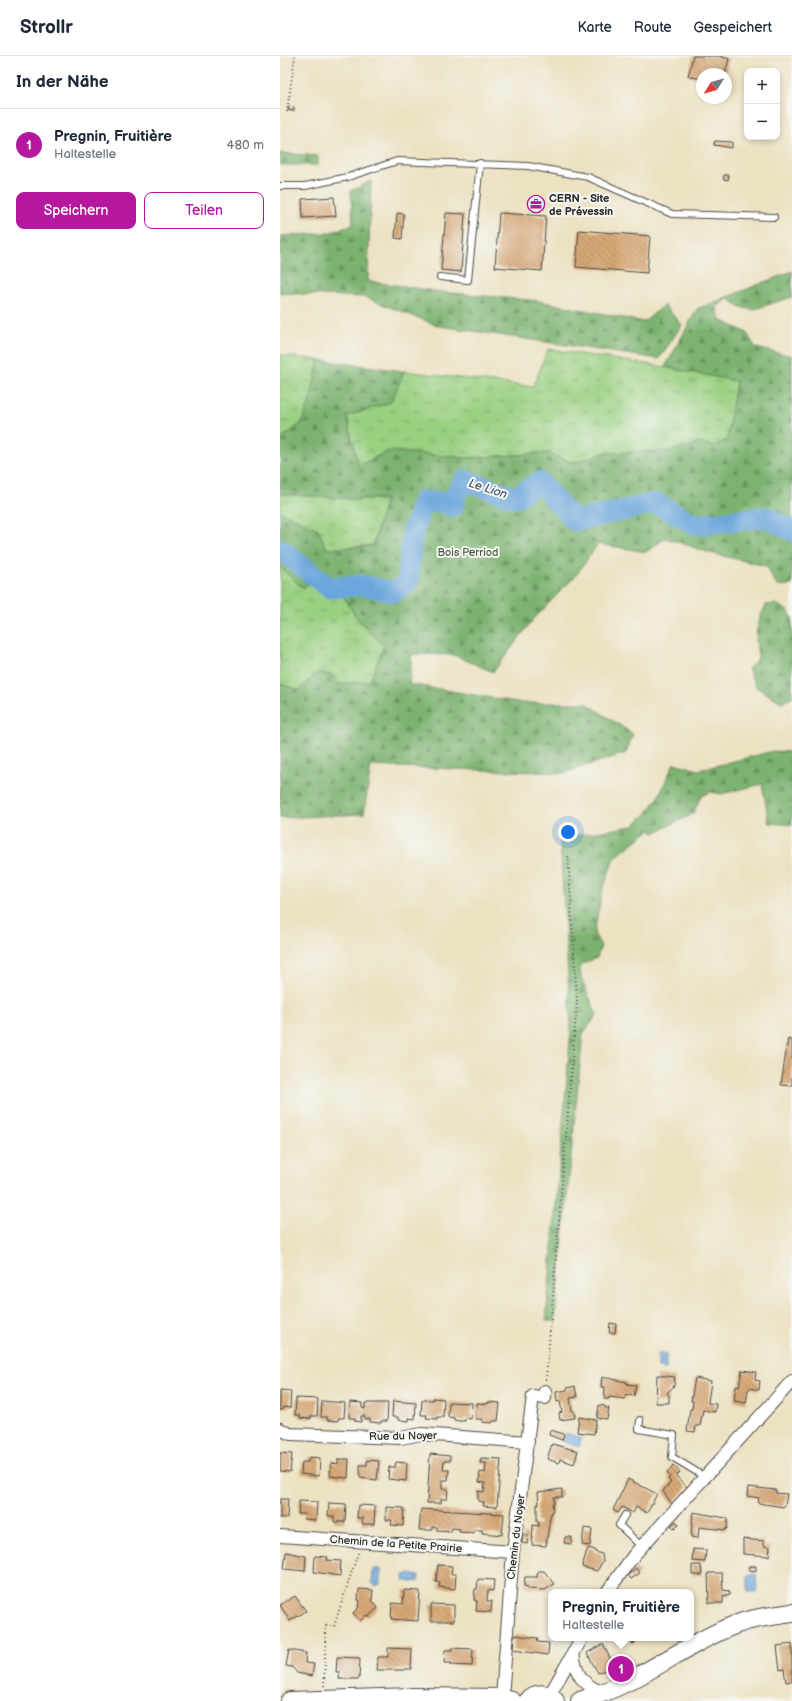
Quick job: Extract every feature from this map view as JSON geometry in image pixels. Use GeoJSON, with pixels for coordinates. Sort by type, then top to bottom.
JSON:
{"type":"FeatureCollection","features":[{"type":"Feature","properties":{"kind":"street"},"geometry":{"type":"LineString","coordinates":[[609,1589],[642,1546],[792,1381]]}},
{"type":"Feature","properties":{"kind":"street","name":"Chemin du Noyer"},"geometry":{"type":"LineString","coordinates":[[507,1700],[513,1552],[533,1396],[545,1398],[545,1391]]}},
{"type":"Feature","properties":{"kind":"street","name":"Rue du Noyer"},"geometry":{"type":"LineString","coordinates":[[280,1429],[290,1434],[401,1438],[421,1434],[528,1442]]}},
{"type":"Feature","properties":{"kind":"street","name":"Chemin de la Petite Prairie"},"geometry":{"type":"LineString","coordinates":[[280,1536],[513,1552]]}},
{"type":"Feature","properties":{"kind":"street"},"geometry":{"type":"LineString","coordinates":[[580,1701],[602,1693],[634,1678],[669,1657],[734,1625],[792,1613]]}},
{"type":"Feature","properties":{"kind":"street"},"geometry":{"type":"LineString","coordinates":[[528,1701],[534,1695],[539,1694],[552,1698],[580,1641]]}},
{"type":"Feature","properties":{"kind":"street"},"geometry":{"type":"LineString","coordinates":[[573,1653],[576,1671],[581,1678],[588,1686],[602,1693]]}},
{"type":"Feature","properties":{"kind":"street"},"geometry":{"type":"LineString","coordinates":[[290,1701],[412,1697],[507,1700]]}},
{"type":"Feature","properties":{"kind":"lane"},"geometry":{"type":"LineString","coordinates":[[280,186],[305,186],[348,177],[397,161],[528,166],[588,177],[672,214],[774,217]]}},
{"type":"Feature","properties":{"kind":"lane"},"geometry":{"type":"LineString","coordinates":[[440,277],[468,280],[480,163]]}},
{"type":"Feature","properties":{"kind":"lane"},"geometry":{"type":"LineString","coordinates":[[640,1420],[639,1429],[674,1435],[672,1457],[705,1477]]}},
{"type":"Feature","properties":{"kind":"lane"},"geometry":{"type":"LineString","coordinates":[[625,1515],[619,1525],[642,1546]]}},
{"type":"Feature","properties":{"kind":"path"},"geometry":{"type":"LineString","coordinates":[[287,112],[295,56]]}},
{"type":"Feature","properties":{"kind":"path"},"geometry":{"type":"LineString","coordinates":[[545,1391],[577,1001],[568,855]]}},
{"type":"Feature","properties":{"kind":"path"},"geometry":{"type":"LineString","coordinates":[[324,1699],[326,1626],[334,1626],[362,1541]]}},
{"type":"Feature","properties":{"kind":"green space"},"geometry":{"type":"Polygon","coordinates":[[[280,153],[318,156],[318,165],[280,165],[280,153]]]}},
{"type":"Feature","properties":{"kind":"green space"},"geometry":{"type":"Polygon","coordinates":[[[371,181],[368,281],[442,292],[539,301],[644,322],[664,305],[682,325],[659,359],[439,326],[364,297],[280,293],[280,236],[328,233],[353,225],[351,191],[371,181]]]}},
{"type":"Feature","properties":{"kind":"green space","name":"Bois Perriod"},"geometry":{"type":"Polygon","coordinates":[[[792,271],[792,297],[752,310],[738,306],[728,298],[717,307],[720,320],[746,332],[756,348],[792,356],[792,585],[777,586],[766,566],[710,553],[666,538],[646,552],[598,544],[577,574],[532,621],[493,672],[454,655],[412,654],[409,684],[523,703],[586,703],[633,734],[626,753],[564,773],[371,766],[364,814],[280,818],[280,684],[300,690],[316,673],[333,675],[338,684],[370,681],[384,646],[356,617],[341,592],[320,573],[303,588],[280,567],[280,512],[318,529],[327,549],[373,546],[386,499],[350,499],[280,494],[280,439],[301,424],[310,402],[319,360],[404,371],[391,402],[347,416],[358,466],[389,451],[466,458],[549,453],[573,463],[603,453],[670,451],[700,443],[714,446],[727,440],[736,381],[665,367],[697,309],[792,271]]]}},
{"type":"Feature","properties":{"kind":"green space"},"geometry":{"type":"Polygon","coordinates":[[[548,349],[665,367],[736,381],[727,441],[714,446],[700,443],[670,451],[603,453],[573,463],[549,453],[466,458],[389,451],[358,466],[347,416],[391,402],[404,371],[533,387],[548,349]]]}},
{"type":"Feature","properties":{"kind":"green space"},"geometry":{"type":"Polygon","coordinates":[[[280,355],[319,360],[310,402],[301,424],[280,439],[280,355]]]}},
{"type":"Feature","properties":{"kind":"green space"},"geometry":{"type":"Polygon","coordinates":[[[280,494],[350,499],[386,499],[373,545],[327,549],[318,529],[280,512],[280,494]]]}},
{"type":"Feature","properties":{"kind":"green space"},"geometry":{"type":"Polygon","coordinates":[[[280,567],[303,588],[320,573],[341,592],[356,617],[384,646],[370,681],[300,690],[280,684],[280,567]]]}},
{"type":"Feature","properties":{"kind":"green space"},"geometry":{"type":"Polygon","coordinates":[[[776,604],[788,611],[792,617],[792,698],[781,702],[756,687],[748,669],[758,658],[756,643],[757,631],[762,613],[766,605],[776,604]]]}},
{"type":"Feature","properties":{"kind":"green space"},"geometry":{"type":"Polygon","coordinates":[[[773,751],[792,752],[792,825],[769,823],[762,784],[721,794],[710,792],[701,796],[693,814],[654,833],[650,830],[614,858],[602,892],[594,933],[601,946],[597,958],[580,965],[581,978],[597,1015],[583,1034],[555,1321],[546,1321],[571,1030],[560,838],[633,826],[647,813],[658,798],[674,763],[699,770],[773,751]]]}},
{"type":"Feature","properties":{"kind":"water"},"geometry":{"type":"Polygon","coordinates":[[[658,1354],[666,1354],[666,1369],[658,1368],[658,1354]]]}},
{"type":"Feature","properties":{"kind":"water"},"geometry":{"type":"Polygon","coordinates":[[[566,1433],[582,1438],[579,1447],[563,1442],[566,1433]]]}},
{"type":"Feature","properties":{"kind":"water"},"geometry":{"type":"Polygon","coordinates":[[[373,1569],[381,1569],[380,1584],[376,1586],[372,1583],[373,1569]]]}},
{"type":"Feature","properties":{"kind":"water"},"geometry":{"type":"Polygon","coordinates":[[[410,1574],[419,1576],[419,1581],[411,1582],[404,1580],[404,1575],[410,1574]]]}},
{"type":"Feature","properties":{"kind":"water"},"geometry":{"type":"Polygon","coordinates":[[[756,1574],[757,1592],[748,1592],[748,1575],[756,1574]]]}},
{"type":"Feature","properties":{"kind":"building"},"geometry":{"type":"Polygon","coordinates":[[[693,56],[719,56],[729,59],[727,68],[696,68],[696,78],[688,76],[693,56]]]}},
{"type":"Feature","properties":{"kind":"building"},"geometry":{"type":"Polygon","coordinates":[[[289,106],[294,107],[294,111],[288,110],[289,106]]]}},
{"type":"Feature","properties":{"kind":"building"},"geometry":{"type":"Polygon","coordinates":[[[715,141],[732,142],[732,148],[714,145],[715,141]]]}},
{"type":"Feature","properties":{"kind":"building"},"geometry":{"type":"Polygon","coordinates":[[[724,175],[729,175],[728,180],[723,179],[724,175]]]}},
{"type":"Feature","properties":{"kind":"building"},"geometry":{"type":"Polygon","coordinates":[[[334,197],[336,216],[303,218],[302,199],[334,197]]]}},
{"type":"Feature","properties":{"kind":"building"},"geometry":{"type":"Polygon","coordinates":[[[397,213],[404,214],[402,239],[395,238],[397,213]]]}},
{"type":"Feature","properties":{"kind":"building"},"geometry":{"type":"Polygon","coordinates":[[[446,213],[465,214],[461,272],[441,270],[446,213]]]}},
{"type":"Feature","properties":{"kind":"building"},"geometry":{"type":"Polygon","coordinates":[[[499,213],[546,216],[542,271],[495,267],[499,213]]]}},
{"type":"Feature","properties":{"kind":"building"},"geometry":{"type":"Polygon","coordinates":[[[579,230],[650,236],[647,273],[576,267],[579,230]]]}},
{"type":"Feature","properties":{"kind":"building"},"geometry":{"type":"Polygon","coordinates":[[[788,1039],[792,1040],[792,1086],[781,1085],[788,1039]]]}},
{"type":"Feature","properties":{"kind":"building"},"geometry":{"type":"Polygon","coordinates":[[[610,1323],[616,1324],[615,1333],[609,1333],[610,1323]]]}},
{"type":"Feature","properties":{"kind":"building"},"geometry":{"type":"Polygon","coordinates":[[[742,1370],[756,1372],[755,1380],[760,1381],[759,1390],[750,1388],[748,1390],[746,1403],[734,1401],[736,1386],[739,1387],[742,1370]]]}},
{"type":"Feature","properties":{"kind":"building"},"geometry":{"type":"Polygon","coordinates":[[[657,1375],[675,1377],[674,1386],[667,1393],[669,1395],[669,1403],[656,1403],[657,1375]]]}},
{"type":"Feature","properties":{"kind":"building"},"geometry":{"type":"Polygon","coordinates":[[[602,1377],[636,1385],[634,1396],[626,1395],[625,1399],[609,1397],[609,1399],[604,1399],[605,1387],[601,1387],[602,1377]]]}},
{"type":"Feature","properties":{"kind":"building"},"geometry":{"type":"Polygon","coordinates":[[[695,1378],[711,1381],[708,1403],[716,1404],[715,1412],[703,1410],[700,1426],[696,1426],[695,1432],[687,1431],[690,1409],[692,1409],[693,1401],[691,1401],[695,1378]]]}},
{"type":"Feature","properties":{"kind":"building"},"geometry":{"type":"Polygon","coordinates":[[[575,1386],[577,1397],[570,1398],[572,1411],[574,1411],[575,1418],[560,1420],[559,1413],[562,1412],[560,1401],[557,1402],[556,1392],[567,1390],[567,1388],[575,1386]]]}},
{"type":"Feature","properties":{"kind":"building"},"geometry":{"type":"Polygon","coordinates":[[[280,1390],[291,1391],[290,1408],[284,1407],[283,1410],[280,1410],[280,1390]]]}},
{"type":"Feature","properties":{"kind":"building"},"geometry":{"type":"Polygon","coordinates":[[[296,1398],[318,1399],[317,1416],[311,1416],[311,1419],[300,1418],[300,1415],[295,1415],[296,1398]]]}},
{"type":"Feature","properties":{"kind":"building"},"geometry":{"type":"Polygon","coordinates":[[[433,1398],[444,1399],[443,1417],[437,1417],[437,1419],[426,1418],[427,1415],[421,1415],[422,1400],[433,1400],[433,1398]]]}},
{"type":"Feature","properties":{"kind":"building"},"geometry":{"type":"Polygon","coordinates":[[[322,1401],[345,1403],[344,1418],[338,1418],[338,1421],[327,1420],[327,1417],[321,1417],[322,1401]]]}},
{"type":"Feature","properties":{"kind":"building"},"geometry":{"type":"Polygon","coordinates":[[[393,1401],[416,1403],[415,1419],[409,1418],[409,1421],[398,1420],[398,1417],[392,1417],[393,1401]]]}},
{"type":"Feature","properties":{"kind":"building"},"geometry":{"type":"Polygon","coordinates":[[[350,1402],[362,1403],[362,1408],[365,1409],[365,1403],[388,1403],[387,1421],[381,1421],[381,1423],[370,1422],[370,1419],[364,1419],[365,1416],[361,1416],[361,1422],[355,1421],[355,1418],[349,1418],[350,1402]]]}},
{"type":"Feature","properties":{"kind":"building"},"geometry":{"type":"Polygon","coordinates":[[[449,1402],[472,1403],[471,1419],[465,1418],[465,1421],[459,1421],[448,1417],[449,1402]]]}},
{"type":"Feature","properties":{"kind":"building"},"geometry":{"type":"Polygon","coordinates":[[[488,1402],[500,1403],[498,1421],[493,1421],[492,1423],[482,1422],[482,1419],[476,1419],[477,1403],[488,1404],[488,1402]]]}},
{"type":"Feature","properties":{"kind":"building"},"geometry":{"type":"Polygon","coordinates":[[[599,1405],[609,1408],[607,1419],[597,1418],[599,1405]]]}},
{"type":"Feature","properties":{"kind":"building"},"geometry":{"type":"Polygon","coordinates":[[[579,1417],[596,1420],[594,1434],[577,1432],[579,1417]]]}},
{"type":"Feature","properties":{"kind":"building"},"geometry":{"type":"Polygon","coordinates":[[[550,1430],[564,1434],[562,1440],[549,1435],[550,1430]]]}},
{"type":"Feature","properties":{"kind":"building"},"geometry":{"type":"Polygon","coordinates":[[[552,1444],[578,1451],[574,1464],[560,1459],[559,1463],[547,1459],[552,1444]]]}},
{"type":"Feature","properties":{"kind":"building"},"geometry":{"type":"Polygon","coordinates":[[[280,1453],[292,1454],[290,1472],[280,1471],[280,1453]]]}},
{"type":"Feature","properties":{"kind":"building"},"geometry":{"type":"Polygon","coordinates":[[[430,1454],[450,1456],[450,1461],[444,1461],[443,1470],[449,1470],[448,1480],[442,1480],[442,1489],[448,1489],[447,1499],[441,1499],[441,1503],[427,1503],[430,1454]]]}},
{"type":"Feature","properties":{"kind":"building"},"geometry":{"type":"Polygon","coordinates":[[[309,1457],[320,1458],[319,1476],[301,1474],[302,1462],[308,1462],[309,1457]]]}},
{"type":"Feature","properties":{"kind":"building"},"geometry":{"type":"Polygon","coordinates":[[[481,1458],[501,1459],[497,1507],[483,1506],[484,1502],[478,1501],[478,1491],[484,1492],[485,1483],[479,1482],[480,1472],[485,1473],[486,1463],[480,1463],[481,1458]]]}},
{"type":"Feature","properties":{"kind":"building"},"geometry":{"type":"Polygon","coordinates":[[[338,1459],[349,1459],[348,1478],[330,1476],[331,1463],[338,1464],[338,1459]]]}},
{"type":"Feature","properties":{"kind":"building"},"geometry":{"type":"Polygon","coordinates":[[[367,1460],[379,1461],[377,1480],[360,1478],[360,1465],[367,1465],[367,1460]]]}},
{"type":"Feature","properties":{"kind":"building"},"geometry":{"type":"Polygon","coordinates":[[[396,1462],[407,1463],[406,1481],[388,1479],[389,1467],[395,1467],[396,1462]]]}},
{"type":"Feature","properties":{"kind":"building"},"geometry":{"type":"Polygon","coordinates":[[[673,1465],[680,1472],[676,1476],[687,1487],[672,1504],[663,1491],[671,1482],[668,1479],[670,1477],[667,1473],[673,1465]]]}},
{"type":"Feature","properties":{"kind":"building"},"geometry":{"type":"Polygon","coordinates":[[[628,1479],[657,1494],[647,1513],[636,1507],[633,1513],[622,1507],[618,1513],[613,1510],[628,1479]]]}},
{"type":"Feature","properties":{"kind":"building"},"geometry":{"type":"Polygon","coordinates":[[[748,1487],[776,1490],[776,1493],[787,1494],[785,1505],[783,1507],[758,1503],[759,1498],[747,1496],[748,1487]]]}},
{"type":"Feature","properties":{"kind":"building"},"geometry":{"type":"Polygon","coordinates":[[[562,1489],[562,1497],[554,1497],[554,1503],[552,1503],[553,1509],[550,1517],[546,1546],[532,1545],[533,1525],[539,1526],[539,1522],[537,1522],[537,1504],[539,1504],[538,1492],[562,1489]]]}},
{"type":"Feature","properties":{"kind":"building"},"geometry":{"type":"Polygon","coordinates":[[[280,1499],[288,1499],[287,1518],[280,1518],[280,1499]]]}},
{"type":"Feature","properties":{"kind":"building"},"geometry":{"type":"Polygon","coordinates":[[[299,1501],[317,1502],[316,1520],[304,1519],[305,1514],[298,1514],[299,1501]]]}},
{"type":"Feature","properties":{"kind":"building"},"geometry":{"type":"Polygon","coordinates":[[[329,1503],[346,1504],[345,1522],[334,1522],[334,1516],[328,1516],[329,1503]]]}},
{"type":"Feature","properties":{"kind":"building"},"geometry":{"type":"Polygon","coordinates":[[[358,1505],[375,1506],[374,1524],[362,1524],[363,1518],[357,1518],[358,1505]]]}},
{"type":"Feature","properties":{"kind":"building"},"geometry":{"type":"Polygon","coordinates":[[[386,1507],[404,1508],[403,1526],[391,1525],[392,1520],[386,1520],[386,1507]]]}},
{"type":"Feature","properties":{"kind":"building"},"geometry":{"type":"Polygon","coordinates":[[[421,1509],[504,1514],[502,1535],[482,1533],[482,1530],[474,1530],[474,1533],[459,1532],[460,1529],[452,1528],[451,1532],[437,1531],[437,1527],[433,1527],[433,1530],[419,1530],[421,1509]]]}},
{"type":"Feature","properties":{"kind":"building"},"geometry":{"type":"Polygon","coordinates":[[[693,1512],[726,1518],[728,1519],[727,1528],[725,1530],[699,1527],[698,1538],[691,1537],[693,1512]]]}},
{"type":"Feature","properties":{"kind":"building"},"geometry":{"type":"Polygon","coordinates":[[[676,1521],[679,1525],[674,1529],[671,1526],[676,1521]]]}},
{"type":"Feature","properties":{"kind":"building"},"geometry":{"type":"Polygon","coordinates":[[[584,1528],[592,1529],[590,1546],[582,1545],[584,1528]]]}},
{"type":"Feature","properties":{"kind":"building"},"geometry":{"type":"Polygon","coordinates":[[[523,1534],[528,1535],[527,1544],[522,1543],[523,1534]]]}},
{"type":"Feature","properties":{"kind":"building"},"geometry":{"type":"Polygon","coordinates":[[[565,1537],[572,1537],[571,1544],[564,1543],[565,1537]]]}},
{"type":"Feature","properties":{"kind":"building"},"geometry":{"type":"Polygon","coordinates":[[[743,1539],[764,1541],[764,1546],[770,1547],[769,1556],[743,1554],[743,1539]]]}},
{"type":"Feature","properties":{"kind":"building"},"geometry":{"type":"Polygon","coordinates":[[[589,1548],[602,1554],[603,1561],[597,1571],[582,1567],[589,1548]]]}},
{"type":"Feature","properties":{"kind":"building"},"geometry":{"type":"Polygon","coordinates":[[[693,1549],[706,1550],[705,1562],[692,1561],[693,1549]]]}},
{"type":"Feature","properties":{"kind":"building"},"geometry":{"type":"Polygon","coordinates":[[[286,1552],[306,1556],[305,1571],[284,1569],[286,1552]]]}},
{"type":"Feature","properties":{"kind":"building"},"geometry":{"type":"Polygon","coordinates":[[[315,1556],[328,1557],[327,1560],[341,1561],[340,1576],[314,1572],[315,1556]]]}},
{"type":"Feature","properties":{"kind":"building"},"geometry":{"type":"Polygon","coordinates":[[[438,1565],[452,1566],[451,1574],[456,1574],[455,1589],[439,1587],[440,1582],[436,1582],[438,1565]]]}},
{"type":"Feature","properties":{"kind":"building"},"geometry":{"type":"Polygon","coordinates":[[[692,1565],[701,1565],[702,1575],[692,1575],[692,1565]]]}},
{"type":"Feature","properties":{"kind":"building"},"geometry":{"type":"Polygon","coordinates":[[[749,1566],[756,1566],[756,1571],[749,1570],[749,1566]]]}},
{"type":"Feature","properties":{"kind":"building"},"geometry":{"type":"Polygon","coordinates":[[[636,1568],[640,1573],[631,1579],[628,1575],[636,1568]]]}},
{"type":"Feature","properties":{"kind":"building"},"geometry":{"type":"Polygon","coordinates":[[[538,1571],[544,1571],[554,1584],[545,1590],[528,1589],[528,1587],[524,1586],[525,1577],[537,1577],[538,1571]]]}},
{"type":"Feature","properties":{"kind":"building"},"geometry":{"type":"Polygon","coordinates":[[[708,1573],[722,1573],[723,1590],[729,1591],[730,1595],[723,1597],[723,1603],[709,1603],[708,1573]]]}},
{"type":"Feature","properties":{"kind":"building"},"geometry":{"type":"Polygon","coordinates":[[[478,1579],[494,1580],[493,1591],[488,1590],[487,1601],[492,1601],[491,1612],[476,1611],[477,1601],[474,1600],[478,1579]]]}},
{"type":"Feature","properties":{"kind":"building"},"geometry":{"type":"Polygon","coordinates":[[[359,1589],[373,1590],[372,1600],[378,1608],[368,1617],[366,1615],[360,1621],[353,1613],[359,1607],[359,1589]]]}},
{"type":"Feature","properties":{"kind":"building"},"geometry":{"type":"Polygon","coordinates":[[[404,1590],[420,1591],[418,1621],[391,1619],[392,1603],[403,1604],[404,1590]]]}},
{"type":"Feature","properties":{"kind":"building"},"geometry":{"type":"Polygon","coordinates":[[[295,1596],[306,1611],[290,1621],[280,1605],[295,1596]]]}},
{"type":"Feature","properties":{"kind":"building"},"geometry":{"type":"Polygon","coordinates":[[[431,1604],[454,1605],[454,1621],[431,1621],[431,1604]]]}},
{"type":"Feature","properties":{"kind":"building"},"geometry":{"type":"Polygon","coordinates":[[[514,1635],[538,1638],[537,1642],[549,1643],[548,1655],[513,1650],[514,1635]]]}},
{"type":"Feature","properties":{"kind":"building"},"geometry":{"type":"Polygon","coordinates":[[[603,1644],[614,1666],[598,1673],[587,1653],[603,1644]]]}},
{"type":"Feature","properties":{"kind":"building"},"geometry":{"type":"Polygon","coordinates":[[[792,1644],[792,1681],[786,1682],[784,1669],[780,1670],[777,1646],[792,1644]]]}},
{"type":"Feature","properties":{"kind":"building"},"geometry":{"type":"Polygon","coordinates":[[[388,1648],[412,1649],[411,1669],[377,1670],[378,1657],[388,1657],[388,1648]]]}},
{"type":"Feature","properties":{"kind":"building"},"geometry":{"type":"Polygon","coordinates":[[[452,1648],[473,1649],[472,1666],[451,1665],[452,1663],[444,1663],[445,1650],[452,1650],[452,1648]]]}},
{"type":"Feature","properties":{"kind":"building"},"geometry":{"type":"Polygon","coordinates":[[[289,1650],[306,1653],[305,1663],[314,1664],[312,1676],[297,1673],[292,1667],[286,1666],[289,1650]]]}},
{"type":"Feature","properties":{"kind":"building"},"geometry":{"type":"Polygon","coordinates":[[[337,1657],[360,1658],[359,1679],[339,1679],[340,1672],[336,1672],[337,1657]]]}},
{"type":"Feature","properties":{"kind":"waterway","name":"Le Lion"},"geometry":{"type":"LineString","coordinates":[[280,549],[330,588],[361,585],[395,592],[408,582],[412,536],[423,501],[441,502],[453,507],[457,492],[465,480],[515,498],[539,482],[575,521],[656,503],[696,525],[766,517],[792,531]]}},
{"type":"Feature","properties":{"kind":"place","name":"CERN - Site de Prévessin"},"geometry":{"type":"Point","coordinates":[536,204]}},
{"type":"Feature","properties":{"kind":"place","name":"Pregnin, Fruitière"},"geometry":{"type":"Point","coordinates":[621,1669]}}]}
